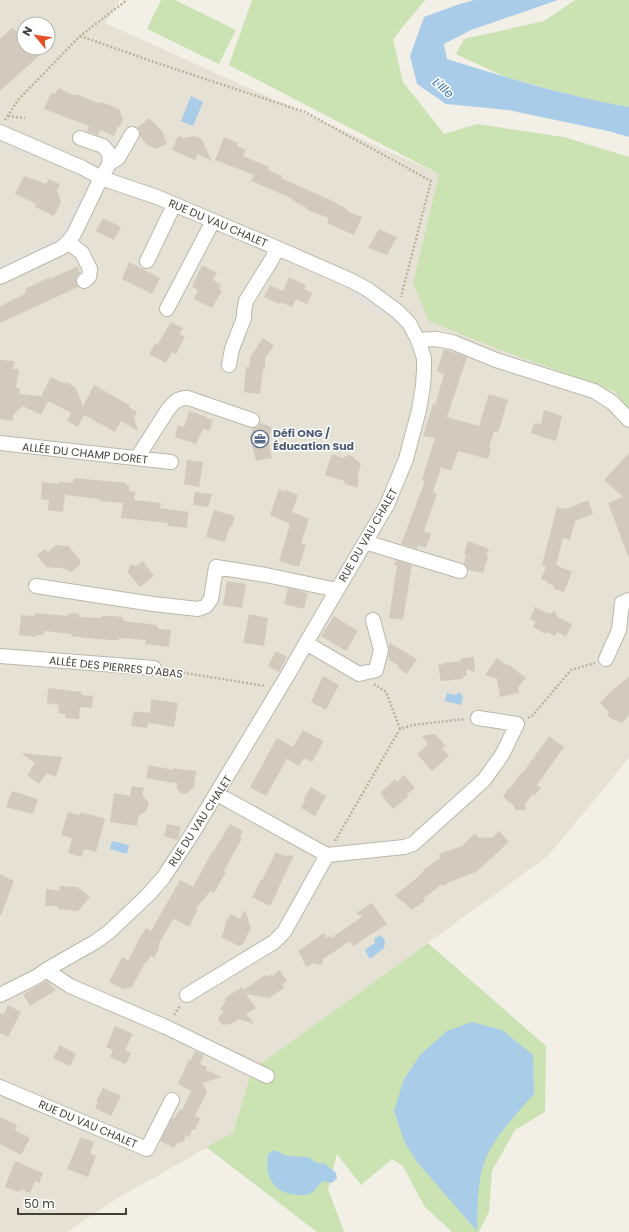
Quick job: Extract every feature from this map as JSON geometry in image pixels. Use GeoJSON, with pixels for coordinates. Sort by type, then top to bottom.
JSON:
{"type":"FeatureCollection","features":[{"type":"Feature","properties":{"kind":"street","name":"RUE DU VAU CHALET"},"geometry":{"type":"LineString","coordinates":[[1,994],[32,979],[95,942],[124,919],[163,878],[217,794],[387,505],[406,460],[419,410],[424,370],[424,358],[418,340],[409,323],[397,310],[367,289],[277,248],[156,197],[101,178],[2,127]]}},
{"type":"Feature","properties":{"kind":"street"},"geometry":{"type":"LineString","coordinates":[[0,277],[61,248],[68,242],[74,234],[101,178],[110,163],[118,158],[132,134]]}},
{"type":"Feature","properties":{"kind":"street"},"geometry":{"type":"LineString","coordinates":[[80,138],[103,146],[109,153],[110,163]]}},
{"type":"Feature","properties":{"kind":"street"},"geometry":{"type":"LineString","coordinates":[[147,262],[174,205]]}},
{"type":"Feature","properties":{"kind":"street"},"geometry":{"type":"LineString","coordinates":[[167,309],[213,221]]}},
{"type":"Feature","properties":{"kind":"street"},"geometry":{"type":"LineString","coordinates":[[68,242],[82,253],[90,269],[89,277],[84,281]]}},
{"type":"Feature","properties":{"kind":"street"},"geometry":{"type":"LineString","coordinates":[[229,365],[232,349],[244,318],[246,301],[272,259],[277,248]]}},
{"type":"Feature","properties":{"kind":"street"},"geometry":{"type":"LineString","coordinates":[[418,340],[436,339],[452,342],[496,360],[594,391],[613,403],[629,420]]}},
{"type":"Feature","properties":{"kind":"street"},"geometry":{"type":"LineString","coordinates":[[137,458],[167,411],[179,399],[188,398],[252,420]]}},
{"type":"Feature","properties":{"kind":"street","name":"ALLÉE DU CHAMP DORET"},"geometry":{"type":"LineString","coordinates":[[0,443],[171,462]]}},
{"type":"Feature","properties":{"kind":"street"},"geometry":{"type":"LineString","coordinates":[[365,542],[460,571]]}},
{"type":"Feature","properties":{"kind":"street","name":"RUE DU VAU CHALET"},"geometry":{"type":"LineString","coordinates":[[36,586],[153,604],[198,609],[206,606],[211,599],[216,567],[266,575],[337,590]]}},
{"type":"Feature","properties":{"kind":"street"},"geometry":{"type":"LineString","coordinates":[[606,659],[619,630],[622,603],[629,600]]}},
{"type":"Feature","properties":{"kind":"street"},"geometry":{"type":"LineString","coordinates":[[306,643],[359,674],[376,670],[381,650],[373,620]]}},
{"type":"Feature","properties":{"kind":"street","name":"ALLÉE DES PIERRES D'ABAS"},"geometry":{"type":"LineString","coordinates":[[0,656],[154,668]]}},
{"type":"Feature","properties":{"kind":"street"},"geometry":{"type":"LineString","coordinates":[[217,794],[327,855],[404,847],[413,844],[484,780],[502,755],[517,724],[478,718]]}},
{"type":"Feature","properties":{"kind":"street"},"geometry":{"type":"LineString","coordinates":[[187,995],[274,942],[284,932],[327,855]]}},
{"type":"Feature","properties":{"kind":"street"},"geometry":{"type":"LineString","coordinates":[[46,970],[70,986],[166,1028],[267,1076]]}},
{"type":"Feature","properties":{"kind":"street","name":"RUE DU VAU CHALET"},"geometry":{"type":"LineString","coordinates":[[0,1087],[147,1149],[172,1100]]}},
{"type":"Feature","properties":{"kind":"path"},"geometry":{"type":"LineString","coordinates":[[2,127],[18,100],[80,36],[127,0]]}},
{"type":"Feature","properties":{"kind":"path"},"geometry":{"type":"LineString","coordinates":[[80,36],[305,112],[431,181],[397,310]]}},
{"type":"Feature","properties":{"kind":"path"},"geometry":{"type":"LineString","coordinates":[[8,116],[25,118]]}},
{"type":"Feature","properties":{"kind":"path"},"geometry":{"type":"LineString","coordinates":[[517,724],[533,715],[571,670],[606,659]]}},
{"type":"Feature","properties":{"kind":"path","name":"ALLÉE DES PIERRES D'ABAS"},"geometry":{"type":"LineString","coordinates":[[154,668],[265,686],[279,690]]}},
{"type":"Feature","properties":{"kind":"path"},"geometry":{"type":"LineString","coordinates":[[359,674],[386,692],[400,729]]}},
{"type":"Feature","properties":{"kind":"path"},"geometry":{"type":"LineString","coordinates":[[327,855],[400,729],[413,724],[478,718]]}},
{"type":"Feature","properties":{"kind":"path"},"geometry":{"type":"LineString","coordinates":[[166,1028],[187,995]]}},
{"type":"Feature","properties":{"kind":"shaded area"},"geometry":{"type":"Polygon","coordinates":[[[0,0],[120,0],[105,23],[439,174],[413,283],[503,351],[614,391],[629,410],[629,757],[548,856],[252,1070],[233,1133],[118,1198],[67,1232],[0,1232],[0,0]]]}},
{"type":"Feature","properties":{"kind":"shaded area"},"geometry":{"type":"Polygon","coordinates":[[[0,137],[45,157],[40,160],[4,145],[0,142],[0,137]]]}},
{"type":"Feature","properties":{"kind":"shaded area"},"geometry":{"type":"Polygon","coordinates":[[[86,195],[69,231],[63,239],[0,271],[0,265],[55,239],[64,228],[79,197],[86,195]]]}},
{"type":"Feature","properties":{"kind":"shaded area"},"geometry":{"type":"Polygon","coordinates":[[[352,289],[370,300],[386,314],[380,314],[353,295],[352,289]]]}},
{"type":"Feature","properties":{"kind":"green space"},"geometry":{"type":"Polygon","coordinates":[[[161,0],[175,0],[236,30],[219,64],[147,29],[161,0]]]}},
{"type":"Feature","properties":{"kind":"green space"},"geometry":{"type":"Polygon","coordinates":[[[252,0],[425,0],[393,39],[403,82],[444,134],[477,124],[564,137],[629,157],[629,410],[614,391],[503,351],[429,321],[413,283],[439,174],[229,65],[252,0]]]}},
{"type":"Feature","properties":{"kind":"green space"},"geometry":{"type":"Polygon","coordinates":[[[575,0],[629,0],[629,107],[594,101],[505,77],[456,54],[464,39],[544,21],[575,0]]]}},
{"type":"Feature","properties":{"kind":"green space"},"geometry":{"type":"Polygon","coordinates":[[[428,943],[546,1046],[545,1112],[515,1130],[492,1171],[489,1212],[479,1232],[452,1232],[424,1206],[403,1166],[392,1159],[361,1185],[337,1154],[328,1189],[344,1232],[317,1232],[206,1147],[233,1133],[252,1070],[428,943]]]}},
{"type":"Feature","properties":{"kind":"water","name":"L'Ille"},"geometry":{"type":"Polygon","coordinates":[[[474,0],[558,0],[471,30],[444,44],[447,59],[537,86],[583,98],[629,107],[629,137],[608,131],[508,110],[446,104],[417,84],[410,56],[424,17],[474,0]]]}},
{"type":"Feature","properties":{"kind":"water"},"geometry":{"type":"Polygon","coordinates":[[[191,96],[203,102],[193,126],[181,121],[191,96]]]}},
{"type":"Feature","properties":{"kind":"water"},"geometry":{"type":"Polygon","coordinates":[[[459,692],[463,697],[461,705],[445,701],[447,693],[456,695],[459,692]]]}},
{"type":"Feature","properties":{"kind":"water"},"geometry":{"type":"Polygon","coordinates":[[[112,841],[129,845],[127,854],[110,849],[112,841]]]}},
{"type":"Feature","properties":{"kind":"water"},"geometry":{"type":"Polygon","coordinates":[[[381,935],[385,941],[384,948],[370,959],[365,950],[375,943],[374,939],[381,935]]]}},
{"type":"Feature","properties":{"kind":"water"},"geometry":{"type":"Polygon","coordinates":[[[472,1022],[502,1030],[533,1055],[534,1094],[501,1133],[487,1155],[479,1185],[477,1231],[417,1162],[404,1141],[394,1111],[404,1079],[420,1055],[447,1031],[472,1022]]]}},
{"type":"Feature","properties":{"kind":"water"},"geometry":{"type":"Polygon","coordinates":[[[274,1150],[287,1156],[308,1157],[317,1163],[324,1163],[336,1173],[337,1178],[332,1183],[323,1181],[313,1192],[307,1195],[295,1195],[283,1192],[273,1184],[268,1174],[268,1154],[274,1150]]]}},
{"type":"Feature","properties":{"kind":"building"},"geometry":{"type":"Polygon","coordinates":[[[13,27],[16,31],[16,56],[39,56],[0,91],[0,39],[13,27]]]}},
{"type":"Feature","properties":{"kind":"building"},"geometry":{"type":"Polygon","coordinates":[[[58,88],[76,96],[77,94],[98,103],[102,102],[119,109],[123,119],[114,136],[100,130],[98,135],[87,131],[89,126],[44,109],[51,93],[55,94],[58,88]]]}},
{"type":"Feature","properties":{"kind":"building"},"geometry":{"type":"Polygon","coordinates":[[[149,118],[162,131],[167,144],[155,149],[147,145],[140,136],[140,130],[137,128],[149,118]]]}},
{"type":"Feature","properties":{"kind":"building"},"geometry":{"type":"Polygon","coordinates":[[[178,136],[184,138],[194,136],[201,138],[212,161],[198,154],[195,160],[172,150],[178,136]]]}},
{"type":"Feature","properties":{"kind":"building"},"geometry":{"type":"Polygon","coordinates":[[[224,137],[238,143],[237,146],[246,150],[243,156],[269,167],[268,170],[282,176],[281,178],[337,203],[349,212],[362,217],[354,235],[327,223],[329,218],[307,210],[307,208],[292,200],[293,199],[251,181],[254,175],[215,160],[224,137]]]}},
{"type":"Feature","properties":{"kind":"building"},"geometry":{"type":"Polygon","coordinates":[[[24,176],[46,184],[49,179],[60,184],[57,190],[61,202],[54,216],[35,207],[36,204],[15,194],[24,176]]]}},
{"type":"Feature","properties":{"kind":"building"},"geometry":{"type":"Polygon","coordinates":[[[103,218],[121,227],[114,240],[96,231],[103,218]]]}},
{"type":"Feature","properties":{"kind":"building"},"geometry":{"type":"Polygon","coordinates":[[[379,229],[397,237],[387,255],[368,248],[379,229]]]}},
{"type":"Feature","properties":{"kind":"building"},"geometry":{"type":"Polygon","coordinates":[[[129,262],[160,278],[152,294],[122,279],[129,262]]]}},
{"type":"Feature","properties":{"kind":"building"},"geometry":{"type":"Polygon","coordinates":[[[202,265],[217,273],[213,280],[221,285],[219,289],[222,291],[212,308],[194,299],[198,290],[192,287],[202,265]]]}},
{"type":"Feature","properties":{"kind":"building"},"geometry":{"type":"Polygon","coordinates":[[[78,266],[80,273],[76,278],[76,283],[78,287],[0,323],[0,306],[26,293],[25,289],[78,266]]]}},
{"type":"Feature","properties":{"kind":"building"},"geometry":{"type":"Polygon","coordinates":[[[289,277],[306,285],[304,289],[312,293],[307,304],[296,299],[292,307],[280,302],[279,304],[264,297],[270,285],[283,291],[289,277]]]}},
{"type":"Feature","properties":{"kind":"building"},"geometry":{"type":"Polygon","coordinates":[[[171,322],[183,328],[179,334],[185,337],[176,354],[172,352],[166,363],[149,354],[155,343],[157,345],[171,322]]]}},
{"type":"Feature","properties":{"kind":"building"},"geometry":{"type":"Polygon","coordinates":[[[263,338],[274,346],[265,358],[265,369],[263,369],[260,394],[244,392],[246,367],[249,367],[251,356],[263,338]]]}},
{"type":"Feature","properties":{"kind":"building"},"geometry":{"type":"Polygon","coordinates":[[[444,349],[467,357],[447,417],[479,426],[489,394],[508,400],[498,433],[494,432],[489,447],[491,449],[488,459],[458,451],[451,471],[441,467],[433,492],[437,494],[424,531],[431,534],[426,548],[418,545],[417,549],[401,544],[425,481],[422,480],[435,438],[423,436],[433,404],[435,405],[444,374],[437,371],[444,349]]]}},
{"type":"Feature","properties":{"kind":"building"},"geometry":{"type":"Polygon","coordinates":[[[0,360],[14,361],[13,369],[19,369],[16,388],[20,388],[19,394],[41,396],[51,377],[75,387],[83,406],[94,385],[129,405],[130,408],[137,412],[134,418],[138,431],[121,421],[115,432],[84,415],[78,427],[67,421],[71,413],[48,401],[41,415],[23,406],[13,415],[13,421],[0,419],[0,360]]]}},
{"type":"Feature","properties":{"kind":"building"},"geometry":{"type":"Polygon","coordinates":[[[544,410],[562,416],[556,441],[531,433],[534,423],[541,424],[544,410]]]}},
{"type":"Feature","properties":{"kind":"building"},"geometry":{"type":"Polygon","coordinates":[[[189,411],[213,420],[210,431],[203,429],[196,444],[175,437],[178,425],[184,427],[189,411]]]}},
{"type":"Feature","properties":{"kind":"building"},"geometry":{"type":"Polygon","coordinates":[[[260,423],[272,427],[268,440],[272,458],[256,461],[250,438],[253,428],[257,427],[260,423]]]}},
{"type":"Feature","properties":{"kind":"building"},"geometry":{"type":"Polygon","coordinates":[[[629,453],[628,556],[608,503],[623,497],[604,480],[629,453]]]}},
{"type":"Feature","properties":{"kind":"building"},"geometry":{"type":"Polygon","coordinates":[[[332,454],[343,458],[348,455],[352,456],[361,464],[357,478],[359,480],[357,488],[345,484],[344,481],[325,475],[332,454]]]}},
{"type":"Feature","properties":{"kind":"building"},"geometry":{"type":"Polygon","coordinates":[[[187,460],[203,462],[199,487],[184,484],[187,460]]]}},
{"type":"Feature","properties":{"kind":"building"},"geometry":{"type":"Polygon","coordinates":[[[74,478],[126,483],[126,485],[129,485],[129,491],[135,492],[134,500],[161,503],[160,508],[188,512],[187,528],[167,526],[168,523],[121,518],[123,503],[99,501],[99,499],[65,495],[63,512],[48,510],[49,500],[41,499],[42,482],[58,484],[59,482],[73,483],[74,478]]]}},
{"type":"Feature","properties":{"kind":"building"},"geometry":{"type":"Polygon","coordinates":[[[279,489],[298,495],[292,512],[309,519],[301,543],[306,545],[299,567],[279,561],[290,524],[270,515],[279,489]]]}},
{"type":"Feature","properties":{"kind":"building"},"geometry":{"type":"Polygon","coordinates":[[[195,492],[212,494],[208,507],[193,505],[195,492]]]}},
{"type":"Feature","properties":{"kind":"building"},"geometry":{"type":"Polygon","coordinates":[[[588,500],[593,514],[575,521],[570,540],[563,538],[556,565],[572,572],[564,592],[554,589],[554,586],[541,579],[546,567],[542,565],[557,507],[566,509],[588,500]]]}},
{"type":"Feature","properties":{"kind":"building"},"geometry":{"type":"Polygon","coordinates":[[[214,510],[235,516],[225,542],[206,537],[214,510]]]}},
{"type":"Feature","properties":{"kind":"building"},"geometry":{"type":"Polygon","coordinates":[[[468,541],[489,549],[486,556],[488,557],[483,573],[468,570],[464,564],[466,554],[464,554],[468,541]]]}},
{"type":"Feature","properties":{"kind":"building"},"geometry":{"type":"Polygon","coordinates":[[[56,545],[68,546],[80,560],[80,565],[71,572],[60,567],[46,567],[37,555],[45,549],[48,552],[56,545]]]}},
{"type":"Feature","properties":{"kind":"building"},"geometry":{"type":"Polygon","coordinates":[[[396,560],[412,565],[403,620],[389,618],[397,566],[394,564],[396,560]]]}},
{"type":"Feature","properties":{"kind":"building"},"geometry":{"type":"Polygon","coordinates":[[[143,561],[154,576],[140,587],[128,573],[130,565],[136,566],[143,561]]]}},
{"type":"Feature","properties":{"kind":"building"},"geometry":{"type":"Polygon","coordinates":[[[227,581],[246,584],[242,608],[223,605],[227,581]]]}},
{"type":"Feature","properties":{"kind":"building"},"geometry":{"type":"Polygon","coordinates":[[[288,588],[308,593],[304,609],[284,604],[288,588]]]}},
{"type":"Feature","properties":{"kind":"building"},"geometry":{"type":"Polygon","coordinates":[[[535,607],[551,614],[554,611],[558,617],[572,624],[566,637],[557,632],[555,636],[547,632],[546,634],[533,627],[536,622],[530,619],[535,607]]]}},
{"type":"Feature","properties":{"kind":"building"},"geometry":{"type":"Polygon","coordinates":[[[36,613],[67,616],[71,613],[79,614],[79,617],[102,618],[102,616],[113,616],[122,617],[124,621],[156,625],[159,629],[171,630],[169,647],[145,644],[146,640],[85,638],[71,636],[71,634],[44,631],[43,635],[36,635],[35,637],[19,635],[21,615],[34,616],[36,613]]]}},
{"type":"Feature","properties":{"kind":"building"},"geometry":{"type":"Polygon","coordinates":[[[249,614],[268,618],[264,646],[243,643],[249,614]]]}},
{"type":"Feature","properties":{"kind":"building"},"geometry":{"type":"Polygon","coordinates":[[[334,616],[358,631],[346,651],[321,636],[334,616]]]}},
{"type":"Feature","properties":{"kind":"building"},"geometry":{"type":"Polygon","coordinates":[[[390,643],[417,659],[407,674],[398,668],[399,666],[389,660],[390,643]]]}},
{"type":"Feature","properties":{"kind":"building"},"geometry":{"type":"Polygon","coordinates":[[[276,651],[287,657],[279,672],[268,666],[276,651]]]}},
{"type":"Feature","properties":{"kind":"building"},"geometry":{"type":"Polygon","coordinates":[[[474,657],[475,672],[466,669],[467,676],[463,676],[463,679],[441,681],[438,665],[461,661],[461,658],[474,657]]]}},
{"type":"Feature","properties":{"kind":"building"},"geometry":{"type":"Polygon","coordinates":[[[497,658],[507,665],[508,664],[526,678],[518,687],[519,693],[500,697],[497,679],[485,675],[497,658]]]}},
{"type":"Feature","properties":{"kind":"building"},"geometry":{"type":"Polygon","coordinates":[[[323,676],[339,685],[326,710],[311,702],[323,676]]]}},
{"type":"Feature","properties":{"kind":"building"},"geometry":{"type":"Polygon","coordinates":[[[629,677],[629,715],[622,723],[607,715],[609,712],[600,703],[611,691],[629,677]]]}},
{"type":"Feature","properties":{"kind":"building"},"geometry":{"type":"Polygon","coordinates":[[[48,688],[82,692],[81,695],[93,696],[92,708],[80,707],[79,719],[65,718],[65,714],[58,713],[59,705],[47,703],[48,688]]]}},
{"type":"Feature","properties":{"kind":"building"},"geometry":{"type":"Polygon","coordinates":[[[151,699],[178,703],[174,727],[148,723],[147,728],[131,726],[134,711],[150,713],[151,699]]]}},
{"type":"Feature","properties":{"kind":"building"},"geometry":{"type":"Polygon","coordinates":[[[303,730],[324,741],[312,762],[304,758],[299,766],[287,759],[266,796],[250,787],[277,738],[293,747],[303,730]]]}},
{"type":"Feature","properties":{"kind":"building"},"geometry":{"type":"Polygon","coordinates":[[[435,734],[446,746],[442,748],[449,756],[432,771],[417,754],[428,744],[422,736],[435,734]]]}},
{"type":"Feature","properties":{"kind":"building"},"geometry":{"type":"Polygon","coordinates":[[[549,736],[564,747],[537,785],[541,788],[535,795],[532,795],[525,804],[526,810],[515,810],[514,806],[503,797],[509,787],[510,788],[521,773],[522,774],[549,736]]]}},
{"type":"Feature","properties":{"kind":"building"},"geometry":{"type":"Polygon","coordinates":[[[21,753],[62,757],[56,777],[47,773],[39,784],[27,775],[35,763],[21,753]]]}},
{"type":"Feature","properties":{"kind":"building"},"geometry":{"type":"Polygon","coordinates":[[[149,765],[173,770],[173,768],[196,771],[194,787],[186,794],[181,793],[177,789],[177,783],[146,778],[149,765]]]}},
{"type":"Feature","properties":{"kind":"building"},"geometry":{"type":"Polygon","coordinates":[[[404,775],[415,788],[407,794],[408,797],[393,809],[380,793],[395,779],[397,782],[404,775]]]}},
{"type":"Feature","properties":{"kind":"building"},"geometry":{"type":"Polygon","coordinates":[[[132,786],[144,788],[142,795],[149,803],[147,810],[138,817],[137,826],[110,822],[114,793],[130,796],[132,786]]]}},
{"type":"Feature","properties":{"kind":"building"},"geometry":{"type":"Polygon","coordinates":[[[311,787],[326,796],[315,816],[301,808],[305,800],[304,798],[311,787]]]}},
{"type":"Feature","properties":{"kind":"building"},"geometry":{"type":"Polygon","coordinates":[[[12,791],[38,799],[33,814],[6,807],[12,791]]]}},
{"type":"Feature","properties":{"kind":"building"},"geometry":{"type":"Polygon","coordinates":[[[68,812],[80,815],[81,812],[105,819],[96,852],[84,849],[82,857],[68,853],[72,838],[61,835],[68,812]]]}},
{"type":"Feature","properties":{"kind":"building"},"geometry":{"type":"Polygon","coordinates":[[[167,824],[181,827],[178,840],[164,836],[167,824]]]}},
{"type":"Feature","properties":{"kind":"building"},"geometry":{"type":"Polygon","coordinates":[[[230,824],[243,831],[240,837],[242,838],[214,893],[211,891],[196,908],[197,911],[189,927],[174,919],[172,921],[159,944],[159,948],[154,958],[151,956],[145,963],[132,987],[123,989],[109,982],[122,957],[128,961],[146,928],[151,931],[180,880],[193,887],[212,852],[230,824]]]}},
{"type":"Feature","properties":{"kind":"building"},"geometry":{"type":"Polygon","coordinates":[[[499,831],[509,842],[476,872],[449,882],[444,886],[442,884],[423,899],[425,901],[411,910],[395,895],[412,882],[424,871],[423,870],[440,858],[439,854],[462,846],[475,833],[479,838],[493,837],[499,831]]]}},
{"type":"Feature","properties":{"kind":"building"},"geometry":{"type":"Polygon","coordinates":[[[276,852],[285,856],[294,855],[270,906],[252,897],[276,852]]]}},
{"type":"Feature","properties":{"kind":"building"},"geometry":{"type":"Polygon","coordinates":[[[0,874],[14,881],[1,915],[0,915],[0,874]]]}},
{"type":"Feature","properties":{"kind":"building"},"geometry":{"type":"Polygon","coordinates":[[[60,886],[77,887],[90,897],[78,911],[58,909],[58,906],[45,906],[46,889],[59,891],[60,886]]]}},
{"type":"Feature","properties":{"kind":"building"},"geometry":{"type":"Polygon","coordinates":[[[372,903],[387,924],[353,946],[350,941],[323,959],[322,965],[313,963],[307,967],[298,951],[324,933],[326,938],[330,936],[331,938],[363,916],[355,914],[372,903]]]}},
{"type":"Feature","properties":{"kind":"building"},"geometry":{"type":"Polygon","coordinates":[[[245,910],[251,928],[243,944],[239,946],[221,937],[225,930],[225,923],[231,914],[240,919],[245,910]]]}},
{"type":"Feature","properties":{"kind":"building"},"geometry":{"type":"Polygon","coordinates":[[[280,970],[287,981],[282,985],[284,988],[269,998],[246,994],[256,1008],[246,1014],[254,1024],[239,1019],[231,1024],[222,1025],[218,1019],[223,1011],[220,1008],[226,1001],[225,998],[242,987],[244,990],[265,975],[267,977],[271,974],[272,976],[280,970]]]}},
{"type":"Feature","properties":{"kind":"building"},"geometry":{"type":"Polygon","coordinates":[[[47,981],[56,990],[30,1006],[23,994],[47,981]]]}},
{"type":"Feature","properties":{"kind":"building"},"geometry":{"type":"Polygon","coordinates":[[[8,1005],[21,1012],[8,1037],[0,1033],[0,1013],[3,1015],[8,1005]]]}},
{"type":"Feature","properties":{"kind":"building"},"geometry":{"type":"Polygon","coordinates":[[[115,1026],[133,1034],[125,1050],[131,1053],[126,1064],[110,1057],[113,1050],[106,1047],[115,1026]]]}},
{"type":"Feature","properties":{"kind":"building"},"geometry":{"type":"Polygon","coordinates":[[[60,1045],[76,1054],[70,1066],[53,1058],[60,1045]]]}},
{"type":"Feature","properties":{"kind":"building"},"geometry":{"type":"Polygon","coordinates":[[[195,1051],[204,1055],[200,1064],[207,1067],[206,1070],[222,1077],[202,1083],[207,1092],[195,1116],[200,1118],[195,1130],[193,1129],[189,1137],[186,1135],[184,1141],[177,1143],[174,1148],[160,1141],[172,1118],[174,1119],[180,1109],[182,1110],[191,1091],[178,1084],[189,1059],[191,1060],[195,1051]]]}},
{"type":"Feature","properties":{"kind":"building"},"geometry":{"type":"Polygon","coordinates":[[[103,1088],[121,1096],[111,1116],[95,1108],[98,1102],[96,1101],[103,1088]]]}},
{"type":"Feature","properties":{"kind":"building"},"geometry":{"type":"Polygon","coordinates":[[[0,1117],[17,1125],[15,1130],[30,1138],[21,1155],[0,1144],[0,1117]]]}},
{"type":"Feature","properties":{"kind":"building"},"geometry":{"type":"Polygon","coordinates":[[[81,1137],[94,1142],[90,1153],[96,1156],[88,1177],[67,1169],[81,1137]]]}},
{"type":"Feature","properties":{"kind":"building"},"geometry":{"type":"Polygon","coordinates":[[[15,1161],[43,1173],[39,1183],[35,1181],[30,1193],[20,1189],[19,1192],[5,1187],[15,1161]]]}},
{"type":"Feature","properties":{"kind":"place","name":"Défi ONG / Éducation Sud"},"geometry":{"type":"Point","coordinates":[260,439]}}]}
